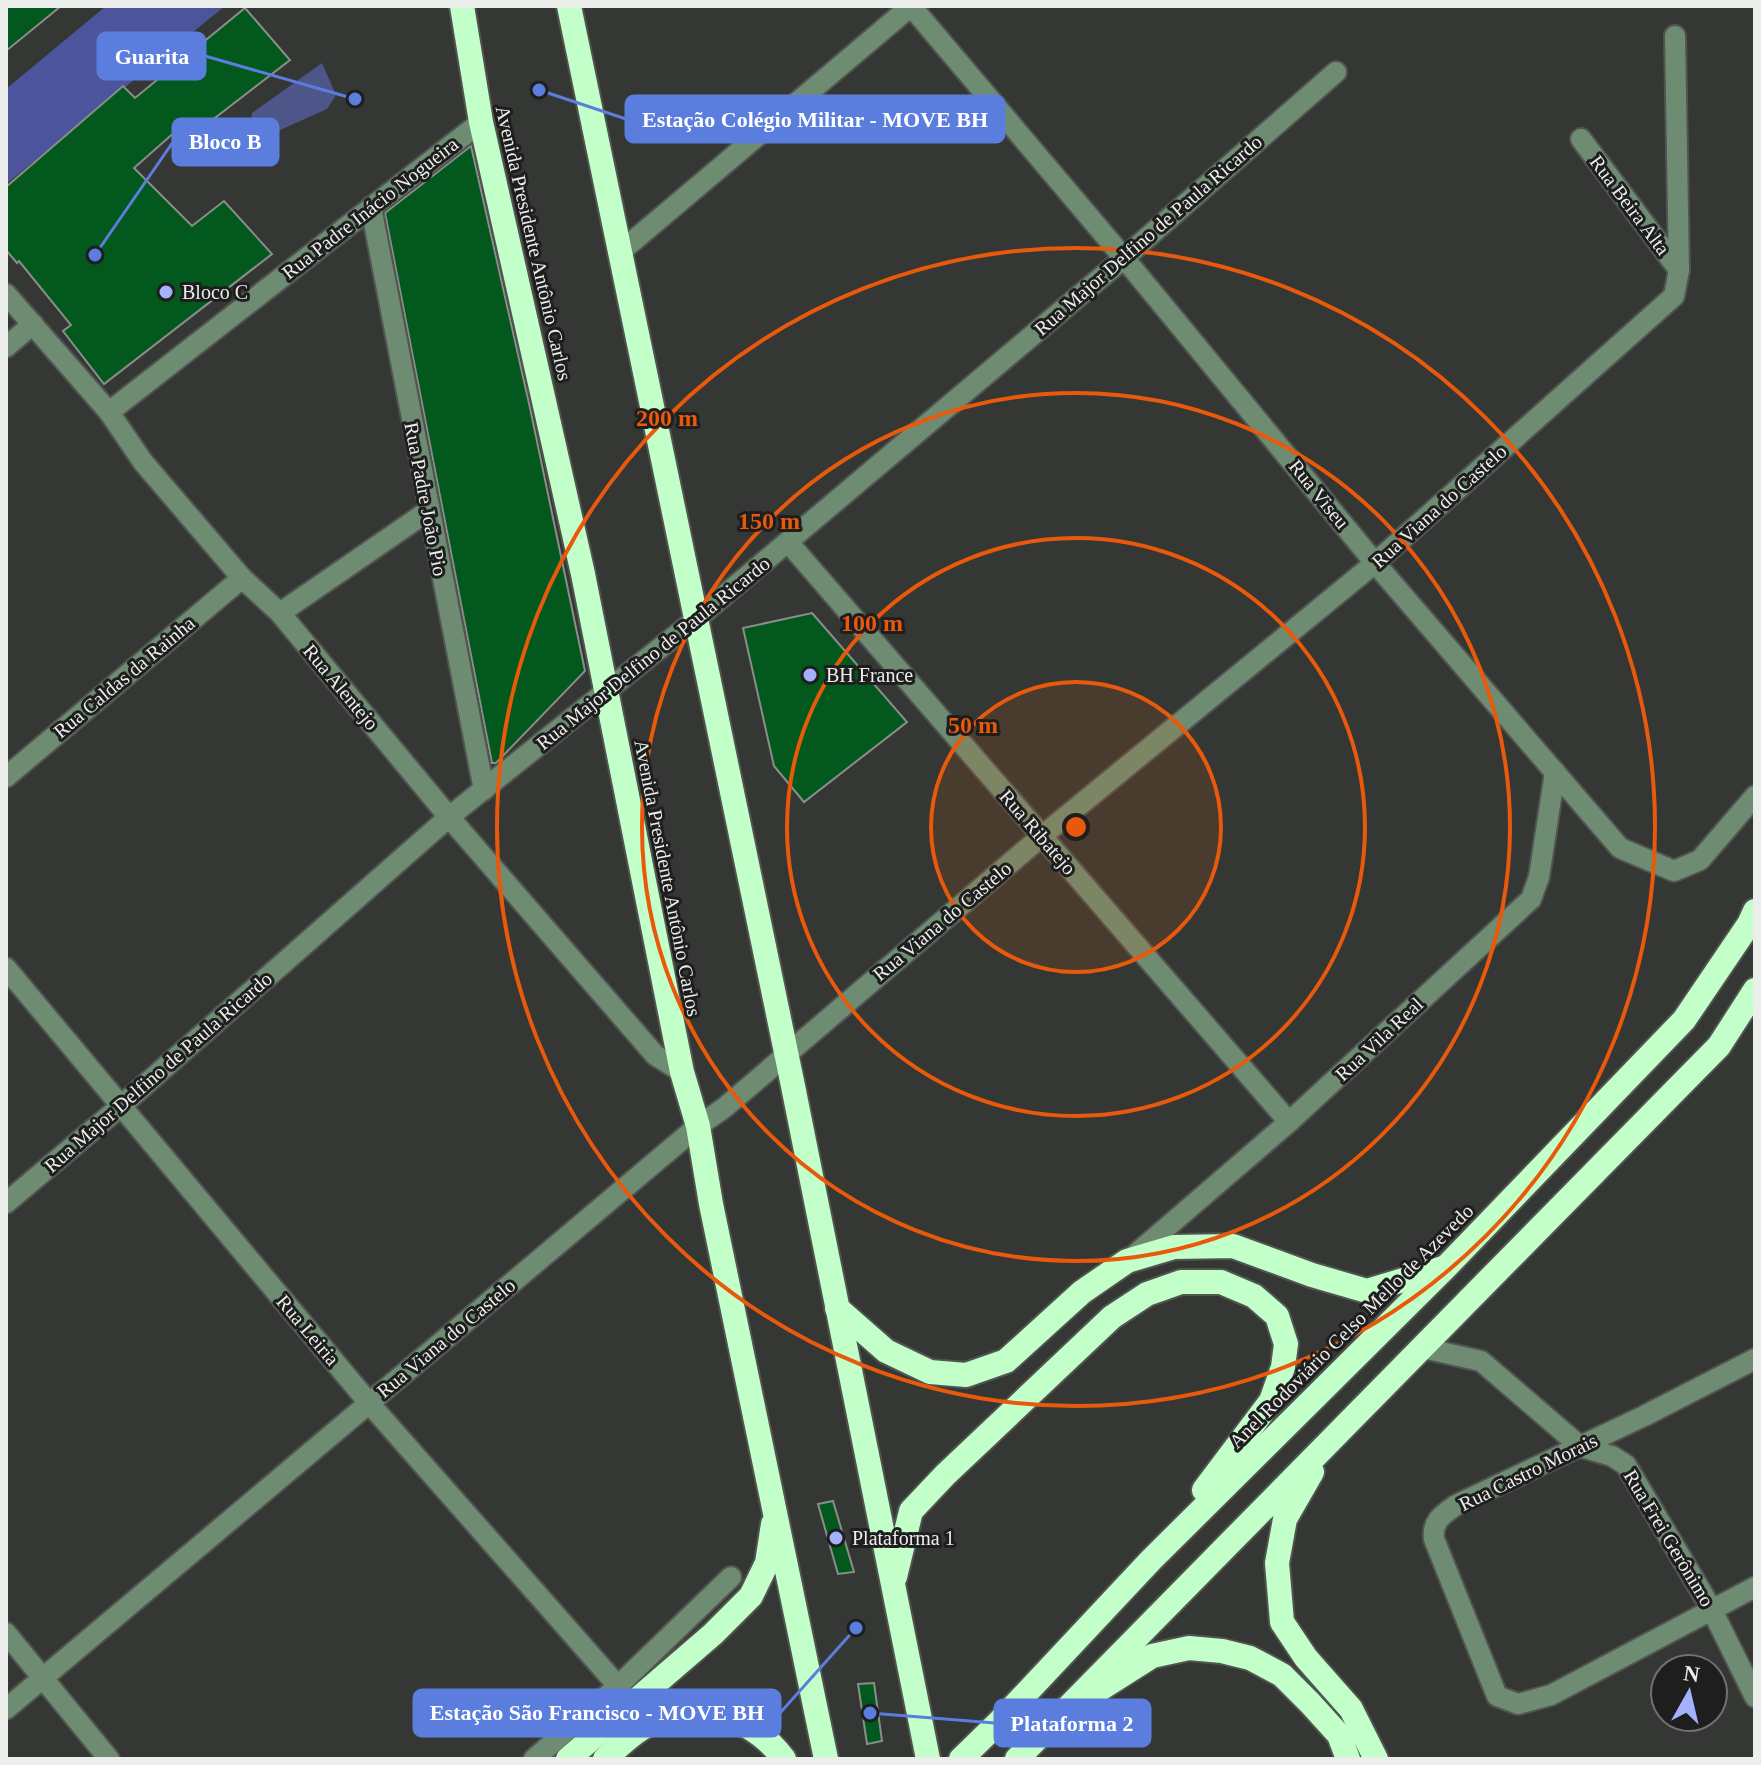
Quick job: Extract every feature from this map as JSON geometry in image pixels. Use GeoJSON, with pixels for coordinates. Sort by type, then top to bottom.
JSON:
{"type":"FeatureCollection","features":[{"type":"Feature","properties":{"kind":"highway","name":"Avenida Presidente Antônio Carlos"},"geometry":{"type":"LineString","coordinates":[[462,6],[481,122],[583,574],[682,1072],[698,1126],[711,1204],[826,1759]]}},
{"type":"Feature","properties":{"kind":"highway"},"geometry":{"type":"LineString","coordinates":[[569,6],[928,1759]]}},
{"type":"Feature","properties":{"kind":"highway","name":"Anel Rodoviário Celso Mello de Azevedo"},"geometry":{"type":"LineString","coordinates":[[961,1759],[1151,1560],[1446,1267],[1684,1020],[1755,911]]}},
{"type":"Feature","properties":{"kind":"highway"},"geometry":{"type":"LineString","coordinates":[[1017,1759],[1719,1046],[1755,990]]}},
{"type":"Feature","properties":{"kind":"highway"},"geometry":{"type":"LineString","coordinates":[[837,1308],[886,1351],[930,1372],[966,1375],[1006,1361],[1082,1292],[1127,1261],[1174,1247],[1233,1246],[1367,1291],[1446,1267]]}},
{"type":"Feature","properties":{"kind":"highway"},"geometry":{"type":"LineString","coordinates":[[893,1583],[911,1511],[1112,1317],[1147,1294],[1181,1282],[1221,1282],[1254,1296],[1277,1316],[1286,1344],[1283,1367],[1271,1401],[1151,1560]]}},
{"type":"Feature","properties":{"kind":"highway"},"geometry":{"type":"LineString","coordinates":[[1340,1429],[1285,1519],[1277,1563],[1278,1593],[1282,1622],[1306,1658],[1351,1709],[1376,1759]]}},
{"type":"Feature","properties":{"kind":"highway"},"geometry":{"type":"LineString","coordinates":[[568,1759],[713,1634],[751,1596],[767,1563],[775,1506]]}},
{"type":"Feature","properties":{"kind":"highway"},"geometry":{"type":"LineString","coordinates":[[1061,1714],[1152,1656],[1189,1648],[1222,1651],[1250,1658],[1282,1675],[1339,1735],[1348,1759]]}},
{"type":"Feature","properties":{"kind":"highway"},"geometry":{"type":"LineString","coordinates":[[605,1759],[643,1728],[673,1717],[701,1712],[741,1722],[766,1738],[784,1759]]}},
{"type":"Feature","properties":{"kind":"street"},"geometry":{"type":"LineString","coordinates":[[619,253],[911,6]]}},
{"type":"Feature","properties":{"kind":"street","name":"Rua Viseu"},"geometry":{"type":"LineString","coordinates":[[911,6],[1375,563],[1620,848],[1674,871],[1700,860],[1755,796]]}},
{"type":"Feature","properties":{"kind":"street","name":"Rua Viana do Castelo"},"geometry":{"type":"LineString","coordinates":[[6,1709],[698,1126],[724,1108],[1042,836],[1375,563],[1674,296],[1679,270],[1675,36]]}},
{"type":"Feature","properties":{"kind":"street","name":"Rua Major Delfino de Paula Ricardo"},"geometry":{"type":"LineString","coordinates":[[6,1203],[121,1106],[449,817],[788,542],[1124,258],[1336,72]]}},
{"type":"Feature","properties":{"kind":"street","name":"Rua Padre Inácio Nogueira"},"geometry":{"type":"LineString","coordinates":[[109,412],[481,122]]}},
{"type":"Feature","properties":{"kind":"street","name":"Rua Beira Alta"},"geometry":{"type":"LineString","coordinates":[[1581,139],[1679,270]]}},
{"type":"Feature","properties":{"kind":"street","name":"Rua Padre João Pio"},"geometry":{"type":"LineString","coordinates":[[371,207],[484,790]]}},
{"type":"Feature","properties":{"kind":"street","name":"Rua Alentejo"},"geometry":{"type":"LineString","coordinates":[[6,294],[109,412],[143,462],[242,578],[280,613],[449,817],[655,1055],[682,1072]]}},
{"type":"Feature","properties":{"kind":"street"},"geometry":{"type":"LineString","coordinates":[[6,347],[33,324]]}},
{"type":"Feature","properties":{"kind":"street"},"geometry":{"type":"LineString","coordinates":[[280,613],[428,511]]}},
{"type":"Feature","properties":{"kind":"street","name":"Rua Ribatejo"},"geometry":{"type":"LineString","coordinates":[[788,542],[1289,1122]]}},
{"type":"Feature","properties":{"kind":"street","name":"Rua Caldas da Rainha"},"geometry":{"type":"LineString","coordinates":[[6,777],[242,578]]}},
{"type":"Feature","properties":{"kind":"street","name":"Rua Vila Real"},"geometry":{"type":"LineString","coordinates":[[1127,1261],[1289,1122],[1531,899],[1539,877],[1555,772]]}},
{"type":"Feature","properties":{"kind":"street","name":"Rua Leiria"},"geometry":{"type":"LineString","coordinates":[[6,968],[369,1403],[618,1686]]}},
{"type":"Feature","properties":{"kind":"street","name":"Rua Frei Gerônimo"},"geometry":{"type":"LineString","coordinates":[[1423,1348],[1481,1361],[1581,1447],[1612,1456],[1626,1465],[1711,1608],[1755,1697]]}},
{"type":"Feature","properties":{"kind":"street","name":"Rua Castro Morais"},"geometry":{"type":"LineString","coordinates":[[1711,1608],[1551,1695],[1518,1704],[1497,1696],[1434,1539],[1433,1528],[1440,1516],[1456,1505],[1581,1447],[1755,1359]]}},
{"type":"Feature","properties":{"kind":"street"},"geometry":{"type":"LineString","coordinates":[[534,1759],[618,1686],[731,1577]]}},
{"type":"Feature","properties":{"kind":"street"},"geometry":{"type":"LineString","coordinates":[[1711,1608],[1755,1587]]}},
{"type":"Feature","properties":{"kind":"street"},"geometry":{"type":"LineString","coordinates":[[6,1633],[109,1759]]}},
{"type":"Feature","properties":{"kind":"shaded area"},"geometry":{"type":"Polygon","coordinates":[[[106,6],[225,6],[6,184],[6,89],[106,6]]]}},
{"type":"Feature","properties":{"kind":"shaded area"},"geometry":{"type":"Polygon","coordinates":[[[322,63],[336,95],[327,109],[269,135],[260,135],[251,128],[252,113],[322,63]]]}},
{"type":"Feature","properties":{"kind":"building"},"geometry":{"type":"Polygon","coordinates":[[[6,6],[61,6],[6,51],[6,6]]]}},
{"type":"Feature","properties":{"kind":"building"},"geometry":{"type":"Polygon","coordinates":[[[245,8],[290,60],[194,134],[185,123],[134,168],[192,226],[224,201],[272,254],[104,384],[63,331],[71,325],[19,261],[17,263],[6,250],[6,187],[123,86],[135,98],[245,8]]]}},
{"type":"Feature","properties":{"kind":"building"},"geometry":{"type":"Polygon","coordinates":[[[471,146],[585,671],[496,763],[492,763],[385,213],[471,146]]]}},
{"type":"Feature","properties":{"kind":"building","name":"BH France"},"geometry":{"type":"Polygon","coordinates":[[[812,613],[907,722],[804,802],[774,766],[743,628],[812,613]]]}},
{"type":"Feature","properties":{"kind":"building","name":"Plataforma 1"},"geometry":{"type":"Polygon","coordinates":[[[833,1501],[854,1572],[838,1574],[818,1504],[833,1501]]]}},
{"type":"Feature","properties":{"kind":"building"},"geometry":{"type":"Polygon","coordinates":[[[874,1683],[882,1741],[867,1744],[858,1684],[874,1683]]]}},
{"type":"Feature","properties":{"kind":"place","name":"Estação Colégio Militar - MOVE BH"},"geometry":{"type":"Point","coordinates":[539,90]}},
{"type":"Feature","properties":{"kind":"place","name":"Guarita"},"geometry":{"type":"Point","coordinates":[355,99]}},
{"type":"Feature","properties":{"kind":"place","name":"Bloco B"},"geometry":{"type":"Point","coordinates":[95,255]}},
{"type":"Feature","properties":{"kind":"place","name":"Bloco C"},"geometry":{"type":"Point","coordinates":[166,292]}},
{"type":"Feature","properties":{"kind":"place","name":"BH France"},"geometry":{"type":"Point","coordinates":[810,675]}},
{"type":"Feature","properties":{"kind":"place","name":"Plataforma 1"},"geometry":{"type":"Point","coordinates":[836,1538]}},
{"type":"Feature","properties":{"kind":"place","name":"Estação São Francisco - MOVE BH"},"geometry":{"type":"Point","coordinates":[856,1628]}},
{"type":"Feature","properties":{"kind":"place","name":"Plataforma 2"},"geometry":{"type":"Point","coordinates":[870,1713]}}]}
